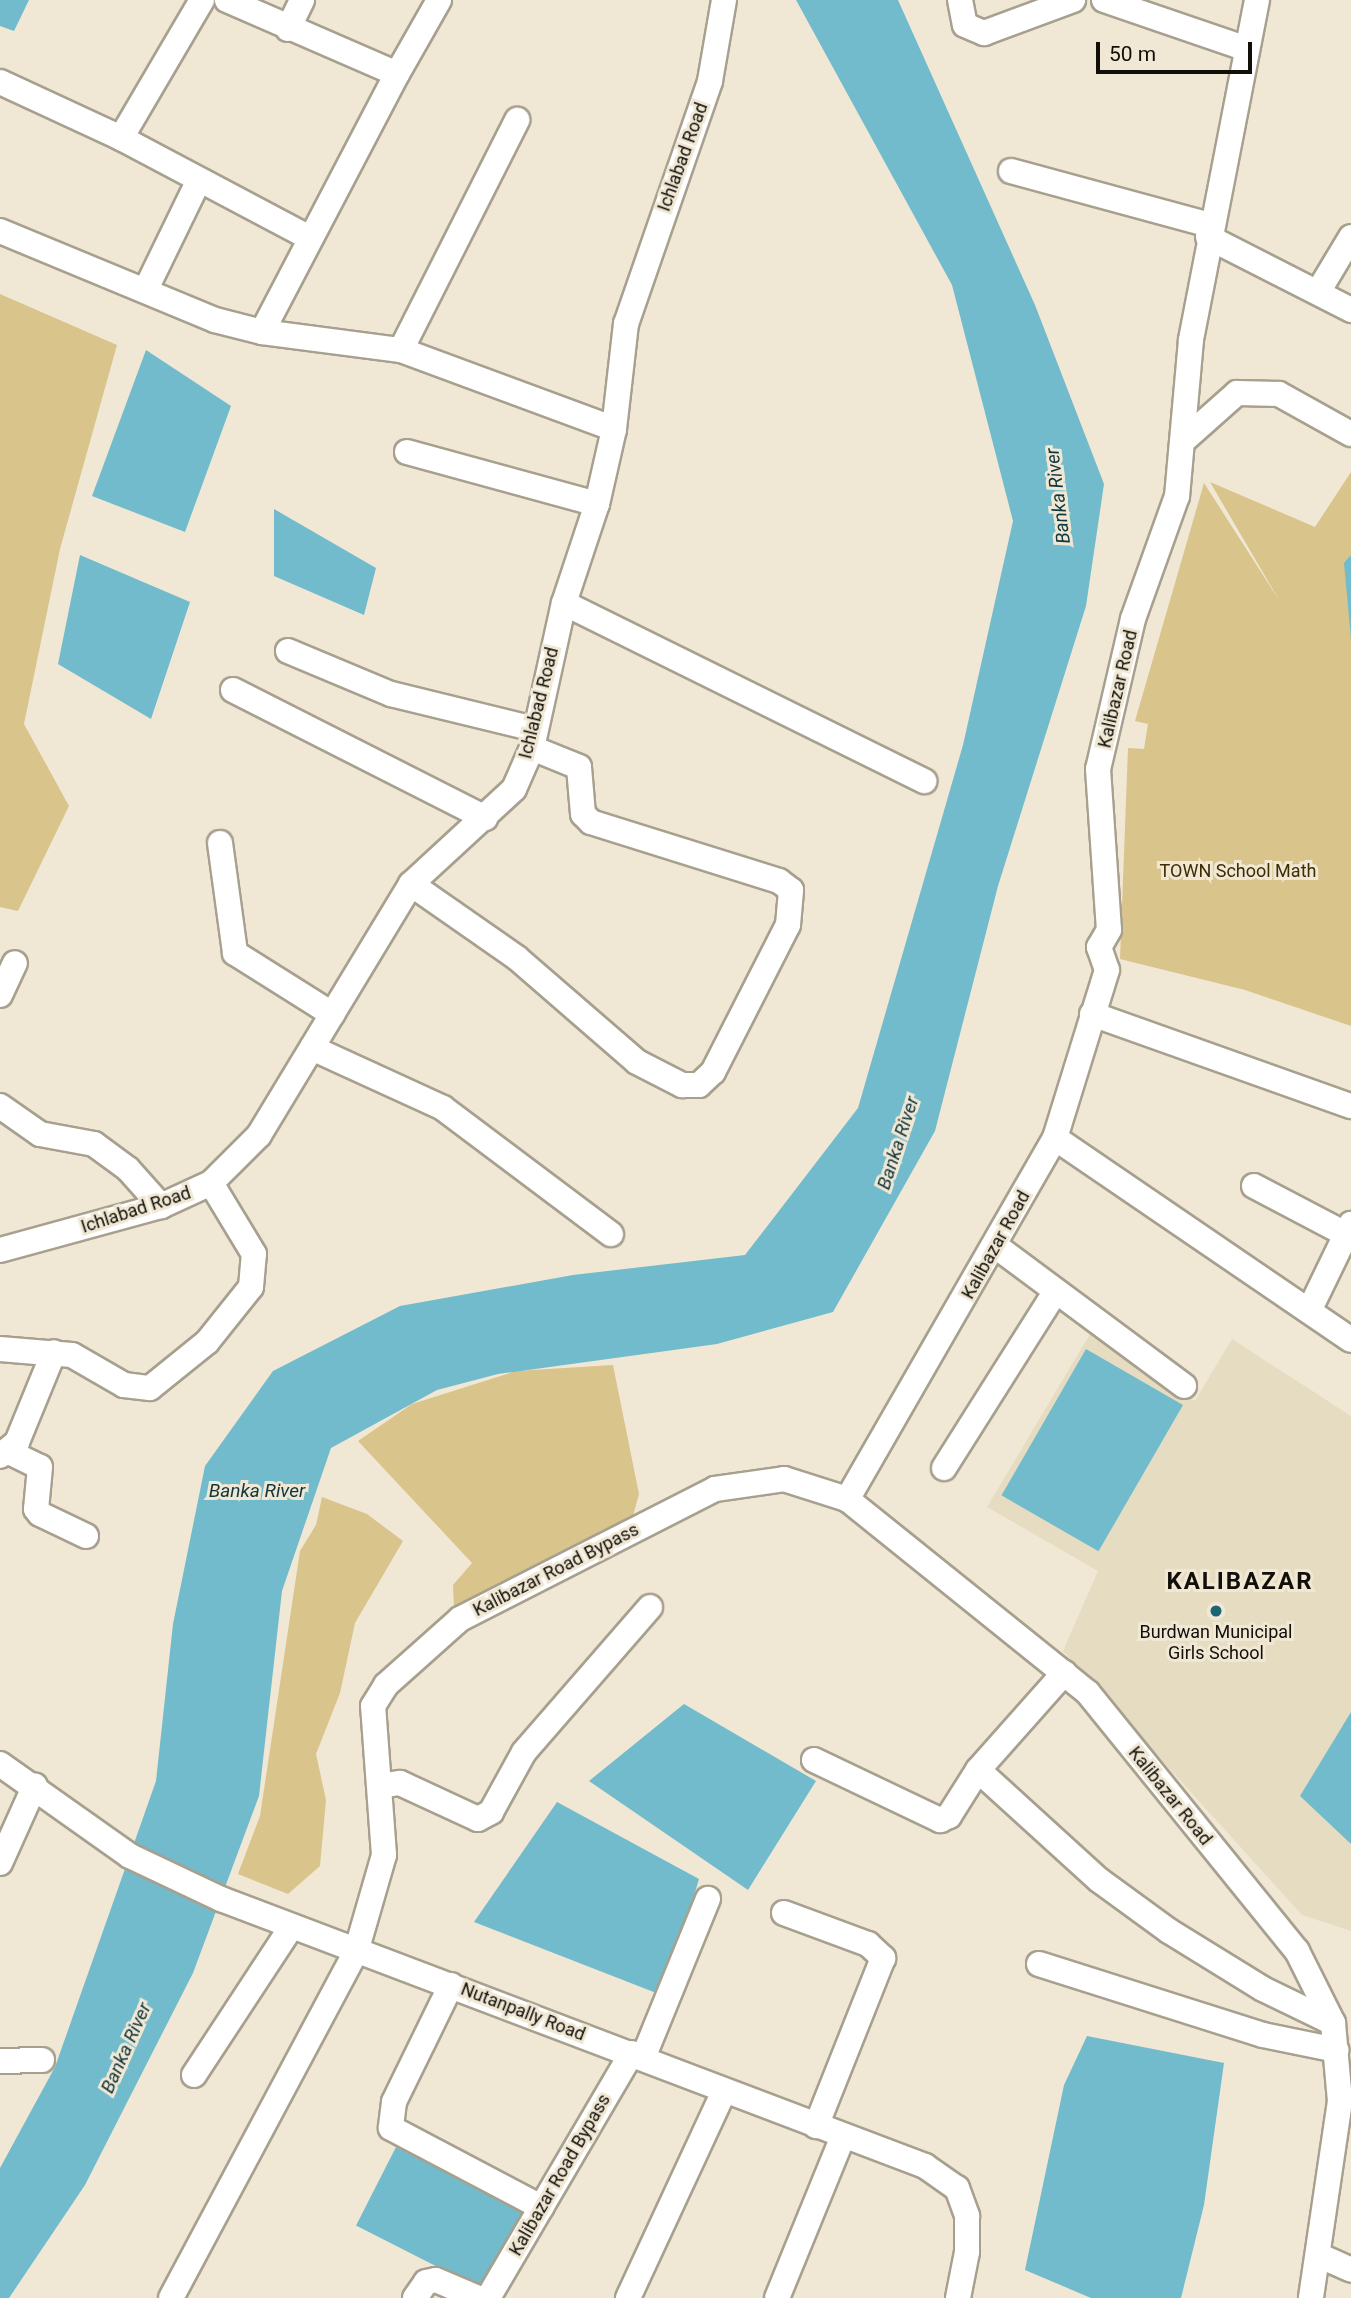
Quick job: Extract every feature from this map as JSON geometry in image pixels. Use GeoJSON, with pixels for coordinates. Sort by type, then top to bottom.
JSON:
{"type":"FeatureCollection","features":[{"type":"Feature","properties":{"kind":"street"},"geometry":{"type":"LineString","coordinates":[[121,138],[202,0]]}},
{"type":"Feature","properties":{"kind":"street"},"geometry":{"type":"LineString","coordinates":[[227,0],[288,29],[397,74]]}},
{"type":"Feature","properties":{"kind":"street"},"geometry":{"type":"LineString","coordinates":[[288,29],[302,0]]}},
{"type":"Feature","properties":{"kind":"street"},"geometry":{"type":"LineString","coordinates":[[262,332],[397,74],[439,0]]}},
{"type":"Feature","properties":{"kind":"street","name":"Ichlabad Road"},"geometry":{"type":"LineString","coordinates":[[0,1250],[160,1206],[211,1183],[259,1135],[411,884],[514,789],[534,738],[564,603],[597,504],[614,429],[626,324],[710,81],[724,0]]}},
{"type":"Feature","properties":{"kind":"street"},"geometry":{"type":"LineString","coordinates":[[960,0],[965,25],[984,33],[1073,0]]}},
{"type":"Feature","properties":{"kind":"street"},"geometry":{"type":"LineString","coordinates":[[1104,0],[1247,48]]}},
{"type":"Feature","properties":{"kind":"street","name":"Kalibazar Road"},"geometry":{"type":"LineString","coordinates":[[1257,0],[1209,231],[1191,340],[1177,496],[1133,619],[1098,769],[1109,930],[1098,947],[1107,970],[1055,1138],[997,1247],[847,1499],[1088,1693],[1297,1951],[1333,2023],[1340,2101],[1311,2298]]}},
{"type":"Feature","properties":{"kind":"street"},"geometry":{"type":"LineString","coordinates":[[0,82],[121,138],[198,182],[310,238]]}},
{"type":"Feature","properties":{"kind":"street"},"geometry":{"type":"LineString","coordinates":[[401,350],[517,120]]}},
{"type":"Feature","properties":{"kind":"street"},"geometry":{"type":"LineString","coordinates":[[1011,172],[1209,231],[1351,310]]}},
{"type":"Feature","properties":{"kind":"street"},"geometry":{"type":"LineString","coordinates":[[146,289],[198,182]]}},
{"type":"Feature","properties":{"kind":"street"},"geometry":{"type":"LineString","coordinates":[[0,231],[146,289],[215,320],[262,332],[401,350],[614,429]]}},
{"type":"Feature","properties":{"kind":"street"},"geometry":{"type":"LineString","coordinates":[[1318,292],[1351,237]]}},
{"type":"Feature","properties":{"kind":"street"},"geometry":{"type":"LineString","coordinates":[[1184,440],[1237,393],[1279,394],[1351,434]]}},
{"type":"Feature","properties":{"kind":"street"},"geometry":{"type":"LineString","coordinates":[[407,452],[597,504]]}},
{"type":"Feature","properties":{"kind":"street"},"geometry":{"type":"LineString","coordinates":[[564,603],[924,781]]}},
{"type":"Feature","properties":{"kind":"street"},"geometry":{"type":"LineString","coordinates":[[288,651],[391,694],[534,738],[579,767],[583,814],[591,822],[791,890],[788,925],[713,1072],[699,1085],[682,1086],[637,1062],[517,958],[411,884]]}},
{"type":"Feature","properties":{"kind":"street"},"geometry":{"type":"LineString","coordinates":[[233,690],[485,818]]}},
{"type":"Feature","properties":{"kind":"street"},"geometry":{"type":"LineString","coordinates":[[220,843],[234,953],[332,1014]]}},
{"type":"Feature","properties":{"kind":"street"},"geometry":{"type":"LineString","coordinates":[[0,996],[15,963]]}},
{"type":"Feature","properties":{"kind":"street"},"geometry":{"type":"LineString","coordinates":[[1092,1014],[1351,1106]]}},
{"type":"Feature","properties":{"kind":"street"},"geometry":{"type":"LineString","coordinates":[[312,1048],[443,1108],[611,1234]]}},
{"type":"Feature","properties":{"kind":"street"},"geometry":{"type":"LineString","coordinates":[[0,1106],[40,1135],[94,1144],[128,1169],[160,1206]]}},
{"type":"Feature","properties":{"kind":"street"},"geometry":{"type":"LineString","coordinates":[[1055,1138],[1351,1340]]}},
{"type":"Feature","properties":{"kind":"street"},"geometry":{"type":"LineString","coordinates":[[0,1349],[54,1352],[89,1361],[124,1385],[150,1388],[233,1313],[256,1268],[211,1183]]}},
{"type":"Feature","properties":{"kind":"street"},"geometry":{"type":"LineString","coordinates":[[1254,1186],[1349,1232],[1309,1311]]}},
{"type":"Feature","properties":{"kind":"street"},"geometry":{"type":"LineString","coordinates":[[997,1247],[1184,1386]]}},
{"type":"Feature","properties":{"kind":"street"},"geometry":{"type":"LineString","coordinates":[[944,1468],[1056,1291]]}},
{"type":"Feature","properties":{"kind":"street"},"geometry":{"type":"LineString","coordinates":[[54,1352],[5,1454],[40,1467],[36,1509],[40,1514],[86,1536]]}},
{"type":"Feature","properties":{"kind":"street","name":"Kalibazar Road Bypass"},"geometry":{"type":"LineString","coordinates":[[171,2298],[356,1952],[384,1855],[373,1706],[402,1668],[460,1619],[715,1489],[784,1479],[847,1499]]}},
{"type":"Feature","properties":{"kind":"street"},"geometry":{"type":"LineString","coordinates":[[380,1786],[400,1783],[478,1819],[491,1812],[524,1752],[650,1607]]}},
{"type":"Feature","properties":{"kind":"street"},"geometry":{"type":"LineString","coordinates":[[814,1760],[940,1820],[949,1816],[978,1770],[1064,1673]]}},
{"type":"Feature","properties":{"kind":"street","name":"Nutanpally Road"},"geometry":{"type":"LineString","coordinates":[[0,1764],[35,1785],[130,1856],[290,1929],[451,1985],[925,2166],[957,2188],[967,2216],[967,2252],[958,2298]]}},
{"type":"Feature","properties":{"kind":"street"},"geometry":{"type":"LineString","coordinates":[[978,1770],[1099,1880],[1169,1931],[1263,1989],[1333,2023]]}},
{"type":"Feature","properties":{"kind":"street"},"geometry":{"type":"LineString","coordinates":[[0,1864],[35,1785]]}},
{"type":"Feature","properties":{"kind":"street","name":"Kalibazar Road Bypass"},"geometry":{"type":"LineString","coordinates":[[488,2298],[541,2207],[638,2055],[708,1899]]}},
{"type":"Feature","properties":{"kind":"street"},"geometry":{"type":"LineString","coordinates":[[784,1913],[868,1944],[883,1958],[816,2126]]}},
{"type":"Feature","properties":{"kind":"street"},"geometry":{"type":"LineString","coordinates":[[194,2075],[290,1929]]}},
{"type":"Feature","properties":{"kind":"street"},"geometry":{"type":"LineString","coordinates":[[1039,1964],[1263,2035],[1336,2050]]}},
{"type":"Feature","properties":{"kind":"street"},"geometry":{"type":"LineString","coordinates":[[451,1985],[394,2102],[391,2128],[541,2207]]}},
{"type":"Feature","properties":{"kind":"street"},"geometry":{"type":"LineString","coordinates":[[0,2061],[42,2060]]}},
{"type":"Feature","properties":{"kind":"street"},"geometry":{"type":"LineString","coordinates":[[628,2298],[724,2091]]}},
{"type":"Feature","properties":{"kind":"street"},"geometry":{"type":"LineString","coordinates":[[777,2298],[843,2136]]}},
{"type":"Feature","properties":{"kind":"street"},"geometry":{"type":"LineString","coordinates":[[1318,2255],[1351,2270]]}},
{"type":"Feature","properties":{"kind":"street"},"geometry":{"type":"LineString","coordinates":[[415,2298],[426,2282],[436,2280],[478,2298]]}},
{"type":"Feature","properties":{"kind":"shaded area","name":"Burdwan Municipal Girls School"},"geometry":{"type":"Polygon","coordinates":[[[1093,1329],[1195,1401],[1232,1339],[1351,1416],[1351,1931],[1302,1915],[1063,1651],[1098,1571],[987,1507],[1093,1329]]]}},
{"type":"Feature","properties":{"kind":"green space"},"geometry":{"type":"Polygon","coordinates":[[[0,294],[117,345],[60,549],[24,724],[69,806],[18,911],[0,907],[0,294]]]}},
{"type":"Feature","properties":{"kind":"green space","name":"TOWN School Math"},"geometry":{"type":"Polygon","coordinates":[[[1351,472],[1351,1026],[1245,990],[1120,959],[1128,748],[1144,749],[1148,724],[1135,721],[1204,483],[1279,600],[1210,482],[1315,527],[1351,472]]]}},
{"type":"Feature","properties":{"kind":"green space"},"geometry":{"type":"Polygon","coordinates":[[[613,1365],[639,1494],[631,1523],[454,1609],[453,1585],[472,1563],[358,1441],[412,1404],[516,1371],[613,1365]]]}},
{"type":"Feature","properties":{"kind":"green space"},"geometry":{"type":"Polygon","coordinates":[[[322,1497],[367,1514],[403,1541],[355,1623],[340,1693],[316,1754],[326,1800],[320,1866],[288,1894],[238,1874],[260,1816],[300,1551],[316,1525],[322,1497]]]}},
{"type":"Feature","properties":{"kind":"water"},"geometry":{"type":"Polygon","coordinates":[[[0,0],[29,0],[14,31],[0,26],[0,0]]]}},
{"type":"Feature","properties":{"kind":"water","name":"Banka River"},"geometry":{"type":"Polygon","coordinates":[[[796,0],[898,0],[1035,305],[1104,484],[1086,606],[998,886],[935,1131],[833,1312],[717,1344],[498,1374],[437,1390],[331,1448],[282,1591],[259,1796],[193,1973],[85,2185],[9,2298],[0,2298],[0,2168],[55,2067],[156,1781],[173,1624],[205,1466],[273,1371],[400,1306],[573,1275],[745,1255],[858,1108],[963,745],[1013,521],[952,285],[796,0]]]}},
{"type":"Feature","properties":{"kind":"water"},"geometry":{"type":"Polygon","coordinates":[[[146,350],[231,406],[185,532],[92,496],[146,350]]]}},
{"type":"Feature","properties":{"kind":"water"},"geometry":{"type":"Polygon","coordinates":[[[274,509],[376,568],[364,615],[274,576],[274,509]]]}},
{"type":"Feature","properties":{"kind":"water"},"geometry":{"type":"Polygon","coordinates":[[[80,555],[190,602],[151,719],[58,664],[80,555]]]}},
{"type":"Feature","properties":{"kind":"water"},"geometry":{"type":"Polygon","coordinates":[[[1351,555],[1351,639],[1344,563],[1351,555]]]}},
{"type":"Feature","properties":{"kind":"water"},"geometry":{"type":"Polygon","coordinates":[[[1086,1349],[1183,1405],[1098,1551],[1002,1495],[1086,1349]]]}},
{"type":"Feature","properties":{"kind":"water"},"geometry":{"type":"Polygon","coordinates":[[[684,1704],[816,1781],[748,1890],[589,1781],[684,1704]]]}},
{"type":"Feature","properties":{"kind":"water"},"geometry":{"type":"Polygon","coordinates":[[[1351,1712],[1351,1844],[1300,1796],[1351,1712]]]}},
{"type":"Feature","properties":{"kind":"water"},"geometry":{"type":"Polygon","coordinates":[[[557,1802],[699,1879],[664,1996],[474,1922],[557,1802]]]}},
{"type":"Feature","properties":{"kind":"water"},"geometry":{"type":"Polygon","coordinates":[[[1087,2036],[1224,2063],[1204,2205],[1181,2298],[1091,2298],[1025,2270],[1064,2085],[1087,2036]]]}},
{"type":"Feature","properties":{"kind":"water"},"geometry":{"type":"Polygon","coordinates":[[[396,2147],[528,2214],[488,2293],[356,2225],[396,2147]]]}},
{"type":"Feature","properties":{"kind":"place","name":"Burdwan Municipal Girls School"},"geometry":{"type":"Point","coordinates":[1216,1611]}},
{"type":"Feature","properties":{"kind":"district","name":"KALIBAZAR"},"geometry":{"type":"Point","coordinates":[1240,1582]}}]}
